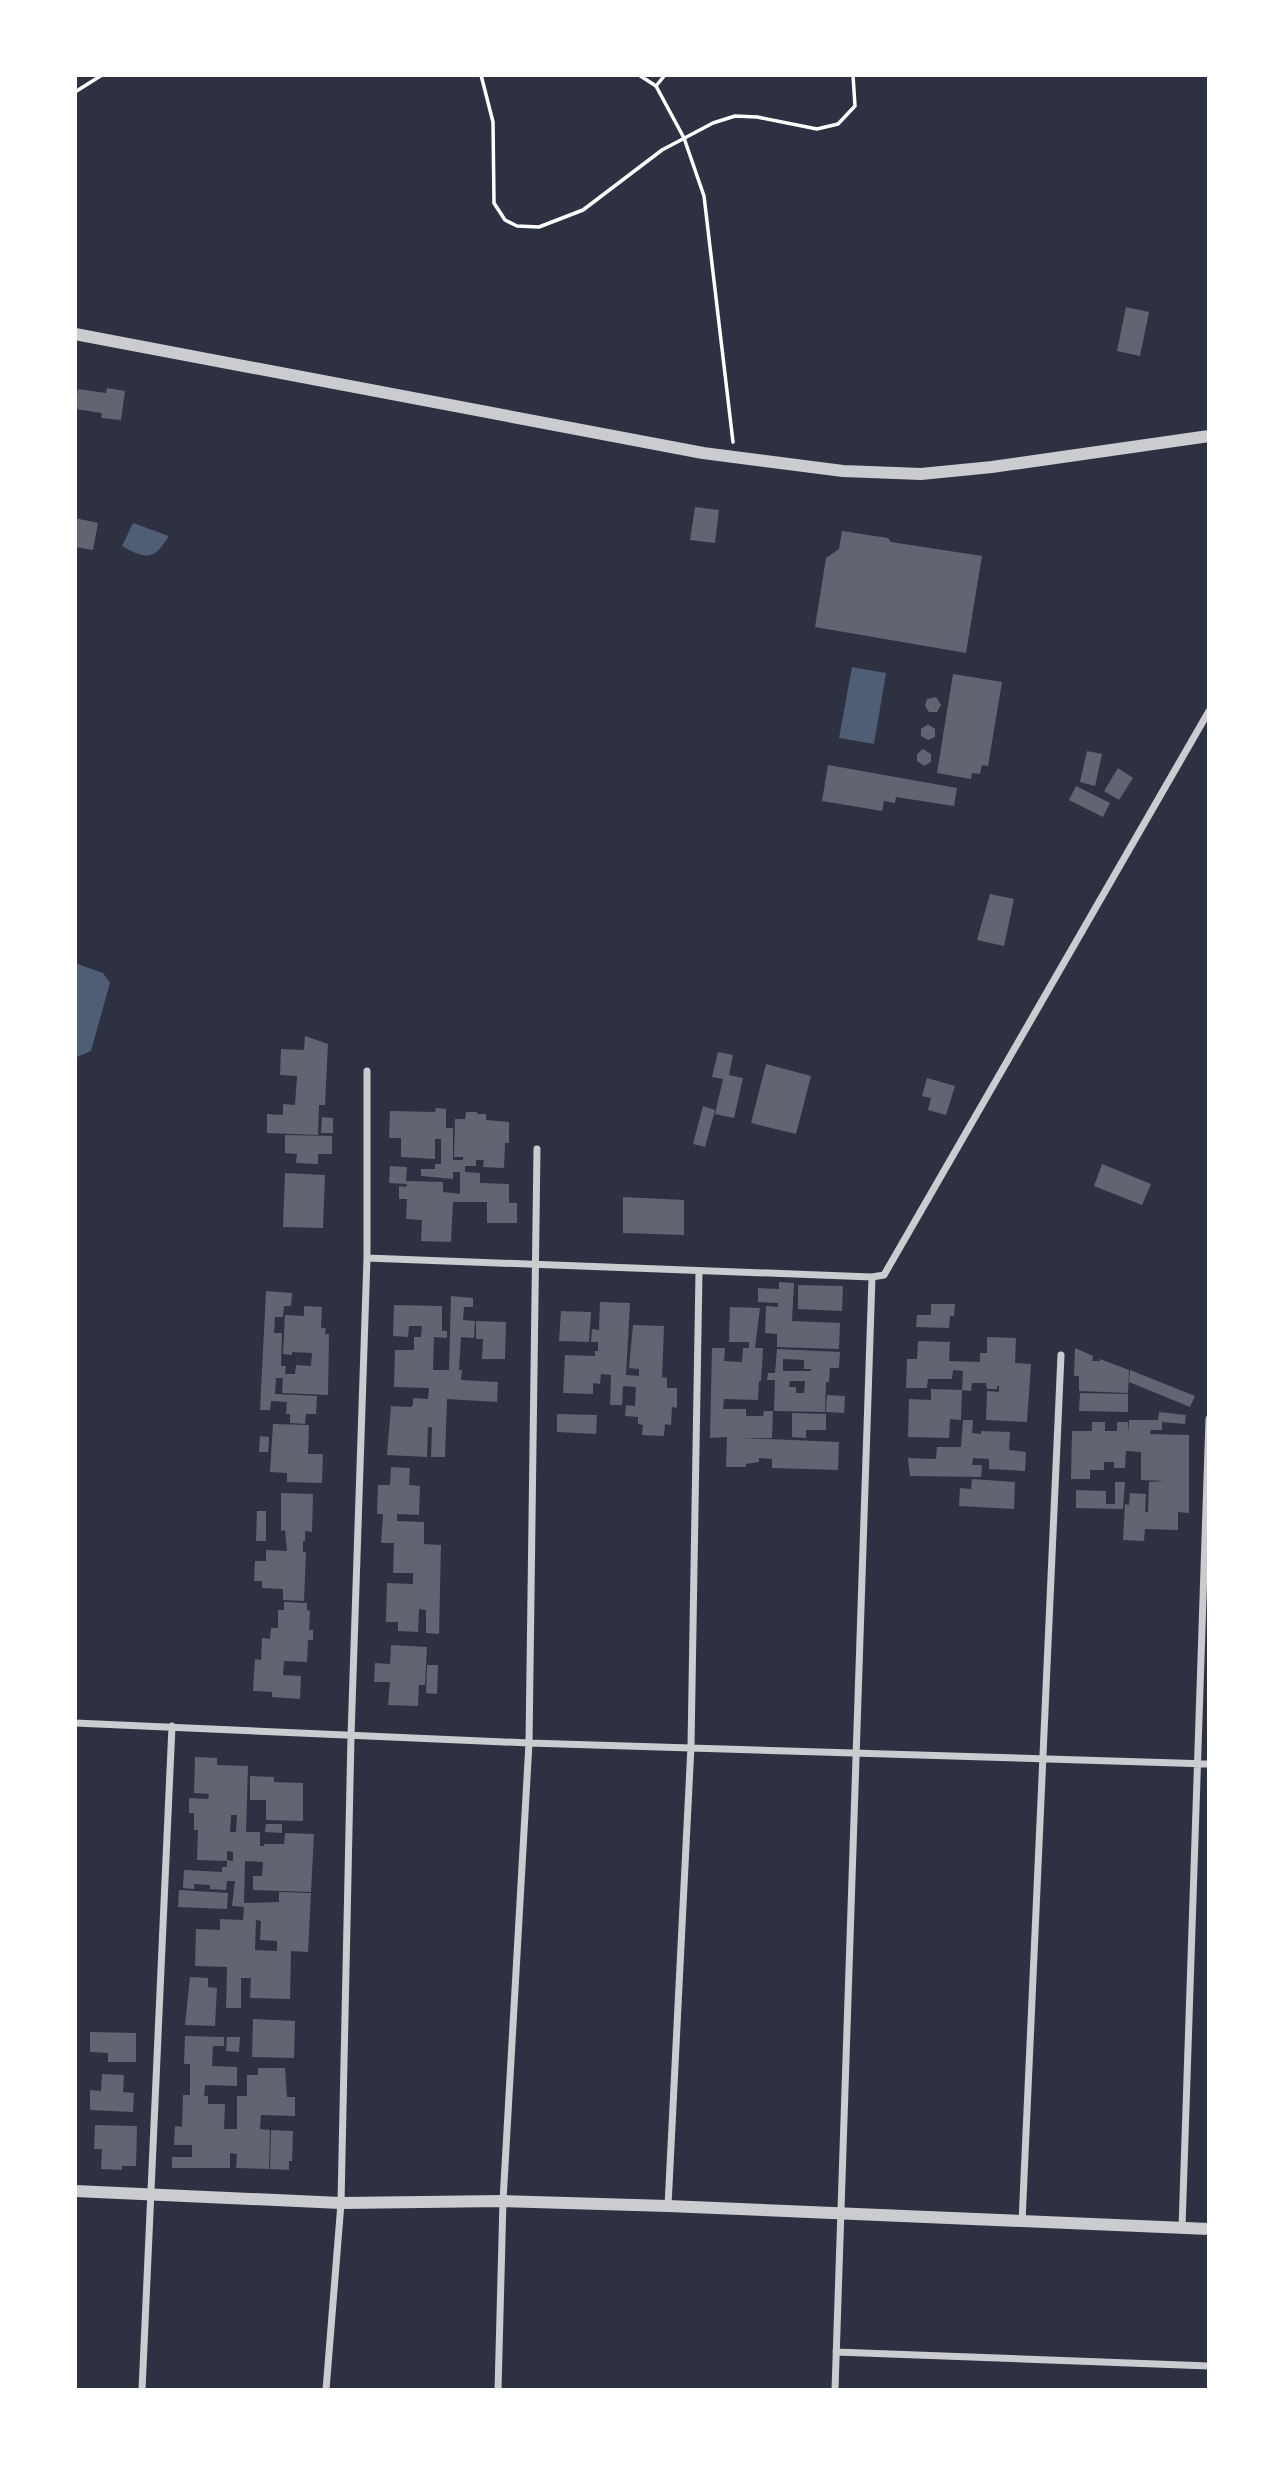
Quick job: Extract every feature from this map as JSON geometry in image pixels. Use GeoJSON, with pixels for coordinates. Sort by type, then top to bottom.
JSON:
{"type":"FeatureCollection","features":[{"type":"Feature","properties":{"kind":"street"},"geometry":{"type":"LineString","coordinates":[[75,334],[735,458],[843,471],[921,474],[992,467],[1209,436]]}},
{"type":"Feature","properties":{"kind":"street"},"geometry":{"type":"LineString","coordinates":[[367,1258],[699,1272],[872,1277],[884,1275],[1209,711]]}},
{"type":"Feature","properties":{"kind":"street"},"geometry":{"type":"LineString","coordinates":[[326,2390],[341,2203],[351,1736],[367,1258],[367,1071]]}},
{"type":"Feature","properties":{"kind":"street"},"geometry":{"type":"LineString","coordinates":[[498,2390],[503,2201],[529,1742],[537,1149]]}},
{"type":"Feature","properties":{"kind":"street"},"geometry":{"type":"LineString","coordinates":[[668,2206],[691,1746],[699,1272]]}},
{"type":"Feature","properties":{"kind":"street"},"geometry":{"type":"LineString","coordinates":[[835,2390],[872,1277]]}},
{"type":"Feature","properties":{"kind":"street"},"geometry":{"type":"LineString","coordinates":[[1022,2222],[1061,1355]]}},
{"type":"Feature","properties":{"kind":"street"},"geometry":{"type":"LineString","coordinates":[[1182,2228],[1209,1419]]}},
{"type":"Feature","properties":{"kind":"street"},"geometry":{"type":"LineString","coordinates":[[75,1723],[351,1736],[1209,1764]]}},
{"type":"Feature","properties":{"kind":"street"},"geometry":{"type":"LineString","coordinates":[[142,2390],[172,1726]]}},
{"type":"Feature","properties":{"kind":"street"},"geometry":{"type":"LineString","coordinates":[[75,2191],[341,2203],[503,2201],[668,2206],[1209,2229]]}},
{"type":"Feature","properties":{"kind":"street"},"geometry":{"type":"LineString","coordinates":[[836,2352],[1209,2366]]}},
{"type":"Feature","properties":{"kind":"path"},"geometry":{"type":"LineString","coordinates":[[75,92],[102,75]]}},
{"type":"Feature","properties":{"kind":"path"},"geometry":{"type":"LineString","coordinates":[[481,75],[493,122],[494,203],[505,220],[517,226],[539,227],[583,210],[662,150],[713,123],[735,116],[757,117],[817,129],[838,124],[855,106],[853,75]]}},
{"type":"Feature","properties":{"kind":"path"},"geometry":{"type":"LineString","coordinates":[[639,75],[656,86],[684,138],[704,196],[735,458]]}},
{"type":"Feature","properties":{"kind":"path"},"geometry":{"type":"LineString","coordinates":[[656,86],[666,75]]}},
{"type":"Feature","properties":{"kind":"path"},"geometry":{"type":"LineString","coordinates":[[721,439],[746,443]]}},
{"type":"Feature","properties":{"kind":"water"},"geometry":{"type":"Polygon","coordinates":[[[133,523],[169,536],[154,554],[137,553],[122,546],[133,523]]]}},
{"type":"Feature","properties":{"kind":"water"},"geometry":{"type":"Polygon","coordinates":[[[852,667],[886,673],[874,744],[839,738],[852,667]]]}},
{"type":"Feature","properties":{"kind":"water"},"geometry":{"type":"Polygon","coordinates":[[[75,963],[103,973],[110,983],[91,1051],[77,1057],[75,1056],[75,963]]]}},
{"type":"Feature","properties":{"kind":"building"},"geometry":{"type":"Polygon","coordinates":[[[1126,307],[1149,312],[1140,356],[1117,351],[1126,307]]]}},
{"type":"Feature","properties":{"kind":"building"},"geometry":{"type":"Polygon","coordinates":[[[107,388],[125,391],[121,420],[101,418],[102,413],[75,409],[78,389],[106,393],[107,388]]]}},
{"type":"Feature","properties":{"kind":"building"},"geometry":{"type":"Polygon","coordinates":[[[695,507],[719,510],[715,543],[690,540],[695,507]]]}},
{"type":"Feature","properties":{"kind":"building"},"geometry":{"type":"Polygon","coordinates":[[[75,518],[98,523],[93,550],[75,547],[75,518]]]}},
{"type":"Feature","properties":{"kind":"building"},"geometry":{"type":"Polygon","coordinates":[[[842,531],[888,538],[891,542],[982,556],[966,653],[815,627],[826,558],[839,549],[842,531]]]}},
{"type":"Feature","properties":{"kind":"building"},"geometry":{"type":"Polygon","coordinates":[[[953,674],[1002,682],[988,766],[982,765],[980,774],[972,773],[971,779],[937,773],[953,674]]]}},
{"type":"Feature","properties":{"kind":"building"},"geometry":{"type":"Polygon","coordinates":[[[936,697],[941,705],[937,712],[929,712],[925,706],[927,699],[936,697]]]}},
{"type":"Feature","properties":{"kind":"building"},"geometry":{"type":"Polygon","coordinates":[[[928,724],[935,729],[935,737],[928,740],[921,736],[921,729],[928,724]]]}},
{"type":"Feature","properties":{"kind":"building"},"geometry":{"type":"Polygon","coordinates":[[[923,749],[931,754],[931,762],[924,766],[917,761],[917,754],[923,749]]]}},
{"type":"Feature","properties":{"kind":"building"},"geometry":{"type":"Polygon","coordinates":[[[1087,751],[1102,754],[1095,786],[1080,782],[1087,751]]]}},
{"type":"Feature","properties":{"kind":"building"},"geometry":{"type":"Polygon","coordinates":[[[828,765],[957,788],[954,806],[896,797],[895,803],[884,801],[882,811],[822,801],[828,765]]]}},
{"type":"Feature","properties":{"kind":"building"},"geometry":{"type":"Polygon","coordinates":[[[1118,768],[1133,778],[1119,800],[1104,791],[1118,768]]]}},
{"type":"Feature","properties":{"kind":"building"},"geometry":{"type":"Polygon","coordinates":[[[1076,786],[1110,803],[1103,817],[1069,800],[1076,786]]]}},
{"type":"Feature","properties":{"kind":"building"},"geometry":{"type":"Polygon","coordinates":[[[990,894],[1014,899],[1004,946],[977,940],[990,894]]]}},
{"type":"Feature","properties":{"kind":"building"},"geometry":{"type":"Polygon","coordinates":[[[305,1036],[328,1044],[325,1105],[319,1105],[318,1135],[267,1133],[267,1114],[283,1115],[283,1104],[295,1105],[297,1076],[280,1075],[281,1049],[304,1050],[305,1036]]]}},
{"type":"Feature","properties":{"kind":"building"},"geometry":{"type":"Polygon","coordinates":[[[718,1052],[733,1055],[729,1075],[743,1078],[734,1118],[715,1114],[723,1079],[712,1077],[718,1052]]]}},
{"type":"Feature","properties":{"kind":"building"},"geometry":{"type":"Polygon","coordinates":[[[766,1064],[811,1076],[796,1134],[751,1123],[766,1064]]]}},
{"type":"Feature","properties":{"kind":"building"},"geometry":{"type":"Polygon","coordinates":[[[927,1078],[955,1086],[946,1115],[928,1110],[931,1098],[922,1096],[927,1078]]]}},
{"type":"Feature","properties":{"kind":"building"},"geometry":{"type":"Polygon","coordinates":[[[703,1106],[715,1110],[705,1147],[693,1144],[703,1106]]]}},
{"type":"Feature","properties":{"kind":"building"},"geometry":{"type":"Polygon","coordinates":[[[436,1108],[446,1109],[446,1128],[453,1128],[453,1160],[463,1160],[463,1157],[454,1157],[455,1119],[465,1119],[466,1112],[477,1112],[486,1114],[486,1120],[509,1122],[509,1143],[505,1143],[504,1168],[483,1167],[484,1160],[476,1160],[476,1166],[465,1166],[465,1172],[480,1173],[480,1183],[509,1184],[509,1203],[517,1203],[517,1223],[487,1223],[487,1202],[453,1202],[451,1242],[421,1241],[422,1220],[406,1219],[407,1199],[399,1199],[399,1186],[406,1187],[407,1184],[389,1183],[390,1166],[407,1167],[406,1181],[443,1182],[443,1192],[460,1194],[460,1172],[453,1172],[453,1179],[421,1176],[421,1169],[435,1169],[435,1164],[441,1164],[441,1139],[435,1139],[435,1159],[401,1157],[401,1138],[389,1138],[390,1111],[435,1112],[436,1108]]]}},
{"type":"Feature","properties":{"kind":"building"},"geometry":{"type":"Polygon","coordinates":[[[322,1117],[333,1118],[333,1133],[321,1133],[322,1117]]]}},
{"type":"Feature","properties":{"kind":"building"},"geometry":{"type":"Polygon","coordinates":[[[285,1135],[332,1136],[332,1154],[318,1154],[318,1164],[296,1163],[297,1154],[285,1153],[285,1135]]]}},
{"type":"Feature","properties":{"kind":"building"},"geometry":{"type":"Polygon","coordinates":[[[1102,1164],[1151,1184],[1142,1205],[1094,1186],[1102,1164]]]}},
{"type":"Feature","properties":{"kind":"building"},"geometry":{"type":"Polygon","coordinates":[[[285,1173],[325,1175],[323,1228],[283,1227],[285,1173]]]}},
{"type":"Feature","properties":{"kind":"building"},"geometry":{"type":"Polygon","coordinates":[[[623,1197],[684,1200],[684,1235],[623,1233],[623,1197]]]}},
{"type":"Feature","properties":{"kind":"building"},"geometry":{"type":"Polygon","coordinates":[[[779,1282],[794,1283],[792,1321],[840,1323],[839,1349],[777,1347],[777,1334],[765,1333],[766,1306],[778,1307],[778,1303],[758,1302],[758,1288],[779,1289],[779,1282]]]}},
{"type":"Feature","properties":{"kind":"building"},"geometry":{"type":"Polygon","coordinates":[[[798,1285],[843,1286],[842,1311],[798,1309],[798,1285]]]}},
{"type":"Feature","properties":{"kind":"building"},"geometry":{"type":"Polygon","coordinates":[[[266,1291],[292,1293],[291,1306],[284,1306],[283,1317],[275,1317],[274,1333],[282,1333],[281,1366],[286,1366],[285,1374],[295,1374],[296,1365],[311,1366],[312,1353],[283,1354],[285,1315],[304,1316],[304,1306],[322,1307],[321,1328],[326,1328],[325,1334],[329,1334],[328,1395],[282,1393],[283,1378],[276,1378],[275,1394],[317,1396],[316,1414],[306,1414],[305,1424],[290,1423],[290,1414],[286,1414],[287,1402],[271,1401],[270,1410],[260,1410],[266,1291]]]}},
{"type":"Feature","properties":{"kind":"building"},"geometry":{"type":"Polygon","coordinates":[[[451,1296],[473,1298],[473,1307],[464,1307],[463,1320],[475,1321],[474,1338],[461,1337],[461,1380],[498,1382],[497,1402],[447,1399],[445,1457],[431,1457],[432,1427],[428,1427],[427,1457],[387,1455],[391,1406],[411,1407],[413,1398],[428,1399],[429,1388],[394,1387],[395,1350],[414,1350],[414,1337],[421,1337],[422,1326],[409,1326],[408,1337],[393,1336],[394,1305],[442,1306],[442,1331],[447,1331],[447,1338],[434,1337],[433,1370],[449,1370],[451,1296]]]}},
{"type":"Feature","properties":{"kind":"building"},"geometry":{"type":"Polygon","coordinates":[[[600,1302],[630,1303],[626,1375],[639,1376],[639,1369],[629,1368],[633,1325],[664,1326],[662,1377],[667,1378],[667,1388],[677,1388],[677,1408],[672,1407],[671,1425],[665,1424],[664,1436],[642,1435],[643,1425],[638,1424],[638,1417],[625,1416],[626,1405],[635,1406],[636,1387],[623,1386],[622,1405],[610,1405],[611,1375],[601,1374],[600,1384],[593,1383],[593,1394],[563,1393],[565,1355],[595,1356],[595,1351],[598,1351],[598,1342],[591,1342],[592,1329],[599,1330],[600,1302]]]}},
{"type":"Feature","properties":{"kind":"building"},"geometry":{"type":"Polygon","coordinates":[[[931,1304],[955,1304],[949,1328],[916,1327],[917,1315],[931,1315],[931,1304]]]}},
{"type":"Feature","properties":{"kind":"building"},"geometry":{"type":"Polygon","coordinates":[[[730,1307],[760,1308],[755,1348],[763,1348],[761,1381],[758,1400],[724,1399],[723,1409],[746,1409],[746,1416],[763,1416],[764,1411],[773,1411],[772,1438],[742,1438],[839,1442],[838,1470],[772,1468],[772,1459],[759,1458],[759,1462],[746,1464],[746,1467],[726,1467],[727,1437],[710,1438],[712,1348],[725,1348],[724,1361],[742,1362],[743,1348],[749,1348],[749,1342],[729,1342],[730,1307]]]}},
{"type":"Feature","properties":{"kind":"building"},"geometry":{"type":"Polygon","coordinates":[[[561,1311],[591,1312],[589,1342],[559,1341],[561,1311]]]}},
{"type":"Feature","properties":{"kind":"building"},"geometry":{"type":"Polygon","coordinates":[[[476,1321],[506,1322],[505,1359],[482,1359],[483,1339],[476,1339],[476,1321]]]}},
{"type":"Feature","properties":{"kind":"building"},"geometry":{"type":"Polygon","coordinates":[[[987,1337],[1016,1338],[1015,1363],[1031,1364],[1027,1422],[986,1420],[987,1391],[999,1392],[999,1386],[997,1389],[987,1389],[986,1383],[972,1383],[971,1391],[962,1390],[963,1371],[953,1370],[952,1379],[928,1379],[927,1388],[906,1388],[907,1359],[917,1359],[918,1341],[950,1342],[949,1361],[980,1362],[980,1353],[987,1353],[987,1337]]]}},
{"type":"Feature","properties":{"kind":"building"},"geometry":{"type":"Polygon","coordinates":[[[1075,1348],[1093,1356],[1092,1361],[1100,1359],[1129,1370],[1128,1393],[1079,1391],[1079,1376],[1074,1376],[1075,1348]]]}},
{"type":"Feature","properties":{"kind":"building"},"geometry":{"type":"Polygon","coordinates":[[[777,1349],[840,1352],[839,1368],[830,1368],[829,1382],[826,1382],[825,1412],[774,1411],[775,1380],[767,1380],[768,1373],[775,1373],[777,1349]],[[783,1359],[783,1371],[811,1371],[804,1369],[804,1360],[783,1359]],[[790,1381],[789,1387],[796,1387],[796,1393],[804,1393],[805,1381],[790,1381]]]}},
{"type":"Feature","properties":{"kind":"building"},"geometry":{"type":"Polygon","coordinates":[[[1130,1370],[1195,1396],[1190,1407],[1129,1382],[1130,1370]]]}},
{"type":"Feature","properties":{"kind":"building"},"geometry":{"type":"Polygon","coordinates":[[[931,1389],[962,1390],[961,1420],[950,1419],[949,1438],[908,1437],[909,1399],[931,1400],[931,1389]]]}},
{"type":"Feature","properties":{"kind":"building"},"geometry":{"type":"Polygon","coordinates":[[[1080,1393],[1128,1394],[1128,1412],[1079,1411],[1080,1393]]]}},
{"type":"Feature","properties":{"kind":"building"},"geometry":{"type":"Polygon","coordinates":[[[827,1395],[845,1396],[844,1413],[826,1412],[827,1395]]]}},
{"type":"Feature","properties":{"kind":"building"},"geometry":{"type":"Polygon","coordinates":[[[1159,1412],[1186,1415],[1185,1424],[1162,1422],[1162,1430],[1151,1430],[1150,1434],[1189,1435],[1189,1513],[1178,1512],[1178,1530],[1145,1529],[1144,1541],[1123,1540],[1125,1504],[1129,1505],[1130,1493],[1146,1494],[1145,1512],[1148,1512],[1149,1482],[1164,1481],[1141,1480],[1141,1452],[1126,1451],[1125,1468],[1114,1468],[1114,1462],[1104,1462],[1104,1470],[1090,1470],[1090,1479],[1071,1479],[1072,1431],[1092,1431],[1092,1422],[1105,1422],[1105,1431],[1117,1431],[1117,1422],[1128,1422],[1129,1433],[1129,1420],[1158,1420],[1159,1412]]]}},
{"type":"Feature","properties":{"kind":"building"},"geometry":{"type":"Polygon","coordinates":[[[792,1413],[826,1414],[826,1430],[806,1430],[806,1438],[792,1437],[792,1413]]]}},
{"type":"Feature","properties":{"kind":"building"},"geometry":{"type":"Polygon","coordinates":[[[557,1414],[597,1415],[596,1434],[557,1432],[557,1414]]]}},
{"type":"Feature","properties":{"kind":"building"},"geometry":{"type":"Polygon","coordinates":[[[963,1420],[973,1420],[972,1433],[1010,1432],[1009,1450],[1026,1452],[1025,1471],[989,1469],[989,1459],[973,1458],[972,1465],[982,1465],[981,1477],[910,1476],[908,1458],[936,1459],[937,1447],[961,1447],[963,1420]]]}},
{"type":"Feature","properties":{"kind":"building"},"geometry":{"type":"Polygon","coordinates":[[[273,1424],[309,1425],[308,1454],[323,1454],[322,1483],[287,1482],[287,1473],[270,1472],[273,1424]]]}},
{"type":"Feature","properties":{"kind":"building"},"geometry":{"type":"Polygon","coordinates":[[[260,1436],[269,1437],[268,1452],[259,1452],[260,1436]]]}},
{"type":"Feature","properties":{"kind":"building"},"geometry":{"type":"Polygon","coordinates":[[[391,1467],[410,1468],[409,1485],[420,1486],[419,1515],[397,1514],[397,1521],[424,1522],[424,1544],[441,1545],[439,1634],[426,1633],[426,1610],[419,1609],[418,1632],[398,1631],[398,1622],[386,1622],[387,1583],[413,1584],[413,1573],[393,1573],[394,1543],[381,1543],[383,1514],[377,1514],[378,1485],[390,1485],[391,1467]]]}},
{"type":"Feature","properties":{"kind":"building"},"geometry":{"type":"Polygon","coordinates":[[[972,1479],[1015,1482],[1014,1509],[959,1506],[960,1488],[971,1489],[972,1479]]]}},
{"type":"Feature","properties":{"kind":"building"},"geometry":{"type":"Polygon","coordinates":[[[1115,1482],[1125,1482],[1123,1509],[1076,1508],[1076,1490],[1106,1491],[1106,1504],[1115,1504],[1115,1482]]]}},
{"type":"Feature","properties":{"kind":"building"},"geometry":{"type":"Polygon","coordinates":[[[281,1493],[313,1494],[312,1532],[305,1531],[303,1541],[303,1552],[306,1552],[304,1601],[283,1600],[283,1589],[262,1588],[262,1581],[254,1581],[255,1561],[266,1561],[266,1550],[287,1551],[285,1530],[281,1531],[281,1493]]]}},
{"type":"Feature","properties":{"kind":"building"},"geometry":{"type":"Polygon","coordinates":[[[257,1511],[266,1511],[266,1541],[256,1541],[257,1511]]]}},
{"type":"Feature","properties":{"kind":"building"},"geometry":{"type":"Polygon","coordinates":[[[284,1602],[307,1603],[307,1610],[310,1611],[309,1630],[313,1630],[313,1640],[308,1640],[307,1662],[284,1661],[283,1675],[301,1676],[300,1699],[272,1697],[272,1692],[253,1691],[255,1659],[261,1660],[262,1638],[270,1639],[271,1628],[278,1628],[278,1610],[284,1610],[284,1602]]]}},
{"type":"Feature","properties":{"kind":"building"},"geometry":{"type":"Polygon","coordinates":[[[391,1645],[427,1647],[425,1685],[419,1685],[418,1706],[388,1705],[390,1682],[374,1682],[375,1663],[390,1664],[391,1645]]]}},
{"type":"Feature","properties":{"kind":"building"},"geometry":{"type":"Polygon","coordinates":[[[427,1665],[438,1665],[437,1694],[426,1693],[427,1665]]]}},
{"type":"Feature","properties":{"kind":"building"},"geometry":{"type":"Polygon","coordinates":[[[195,1757],[217,1758],[217,1765],[248,1766],[246,1832],[260,1832],[260,1846],[284,1844],[285,1833],[314,1834],[311,1892],[253,1890],[253,1876],[262,1876],[263,1862],[245,1861],[244,1903],[279,1902],[279,1892],[311,1893],[308,1952],[291,1951],[290,1999],[250,1998],[251,1978],[241,1978],[241,2008],[226,2008],[227,1967],[195,1966],[196,1929],[220,1930],[220,1919],[243,1920],[244,1907],[232,1906],[235,1881],[227,1881],[226,1890],[194,1884],[194,1889],[183,1888],[184,1870],[222,1872],[222,1867],[227,1867],[227,1861],[197,1860],[198,1830],[194,1830],[194,1813],[189,1813],[189,1798],[208,1799],[209,1794],[194,1793],[195,1757]],[[231,1815],[230,1832],[236,1832],[237,1815],[231,1815]],[[227,1851],[227,1860],[233,1861],[233,1852],[227,1851]],[[256,1920],[255,1950],[277,1951],[277,1941],[260,1940],[261,1921],[256,1920]]]}},
{"type":"Feature","properties":{"kind":"building"},"geometry":{"type":"Polygon","coordinates":[[[250,1776],[274,1777],[274,1782],[303,1783],[303,1821],[266,1820],[266,1800],[250,1800],[250,1776]]]}},
{"type":"Feature","properties":{"kind":"building"},"geometry":{"type":"Polygon","coordinates":[[[266,1824],[282,1824],[282,1833],[265,1832],[266,1824]]]}},
{"type":"Feature","properties":{"kind":"building"},"geometry":{"type":"Polygon","coordinates":[[[179,1890],[228,1893],[227,1909],[178,1907],[179,1890]]]}},
{"type":"Feature","properties":{"kind":"building"},"geometry":{"type":"Polygon","coordinates":[[[190,1977],[208,1978],[208,1987],[217,1988],[215,2026],[185,2025],[190,1977]]]}},
{"type":"Feature","properties":{"kind":"building"},"geometry":{"type":"Polygon","coordinates":[[[253,2019],[295,2021],[294,2058],[252,2057],[253,2019]]]}},
{"type":"Feature","properties":{"kind":"building"},"geometry":{"type":"Polygon","coordinates":[[[90,2032],[136,2033],[136,2062],[108,2062],[108,2053],[90,2052],[90,2032]]]}},
{"type":"Feature","properties":{"kind":"building"},"geometry":{"type":"Polygon","coordinates":[[[185,2036],[224,2037],[224,2046],[213,2046],[212,2066],[237,2067],[237,2086],[205,2085],[204,2096],[208,2096],[208,2104],[225,2104],[224,2129],[237,2129],[237,2096],[247,2096],[247,2075],[258,2075],[258,2068],[285,2068],[287,2097],[295,2097],[295,2116],[261,2115],[260,2129],[270,2130],[269,2169],[236,2168],[237,2154],[230,2153],[230,2168],[172,2168],[172,2157],[192,2157],[192,2145],[174,2145],[175,2126],[182,2127],[183,2095],[190,2095],[190,2064],[184,2064],[185,2036]]]}},
{"type":"Feature","properties":{"kind":"building"},"geometry":{"type":"Polygon","coordinates":[[[227,2037],[240,2037],[239,2052],[226,2051],[227,2037]]]}},
{"type":"Feature","properties":{"kind":"building"},"geometry":{"type":"Polygon","coordinates":[[[102,2074],[124,2075],[123,2092],[134,2093],[133,2112],[90,2110],[90,2090],[101,2091],[102,2074]]]}},
{"type":"Feature","properties":{"kind":"building"},"geometry":{"type":"Polygon","coordinates":[[[95,2125],[137,2126],[136,2166],[122,2166],[122,2170],[101,2169],[102,2149],[94,2149],[95,2125]]]}},
{"type":"Feature","properties":{"kind":"building"},"geometry":{"type":"Polygon","coordinates":[[[271,2130],[293,2131],[289,2170],[270,2169],[271,2130]]]}}]}
